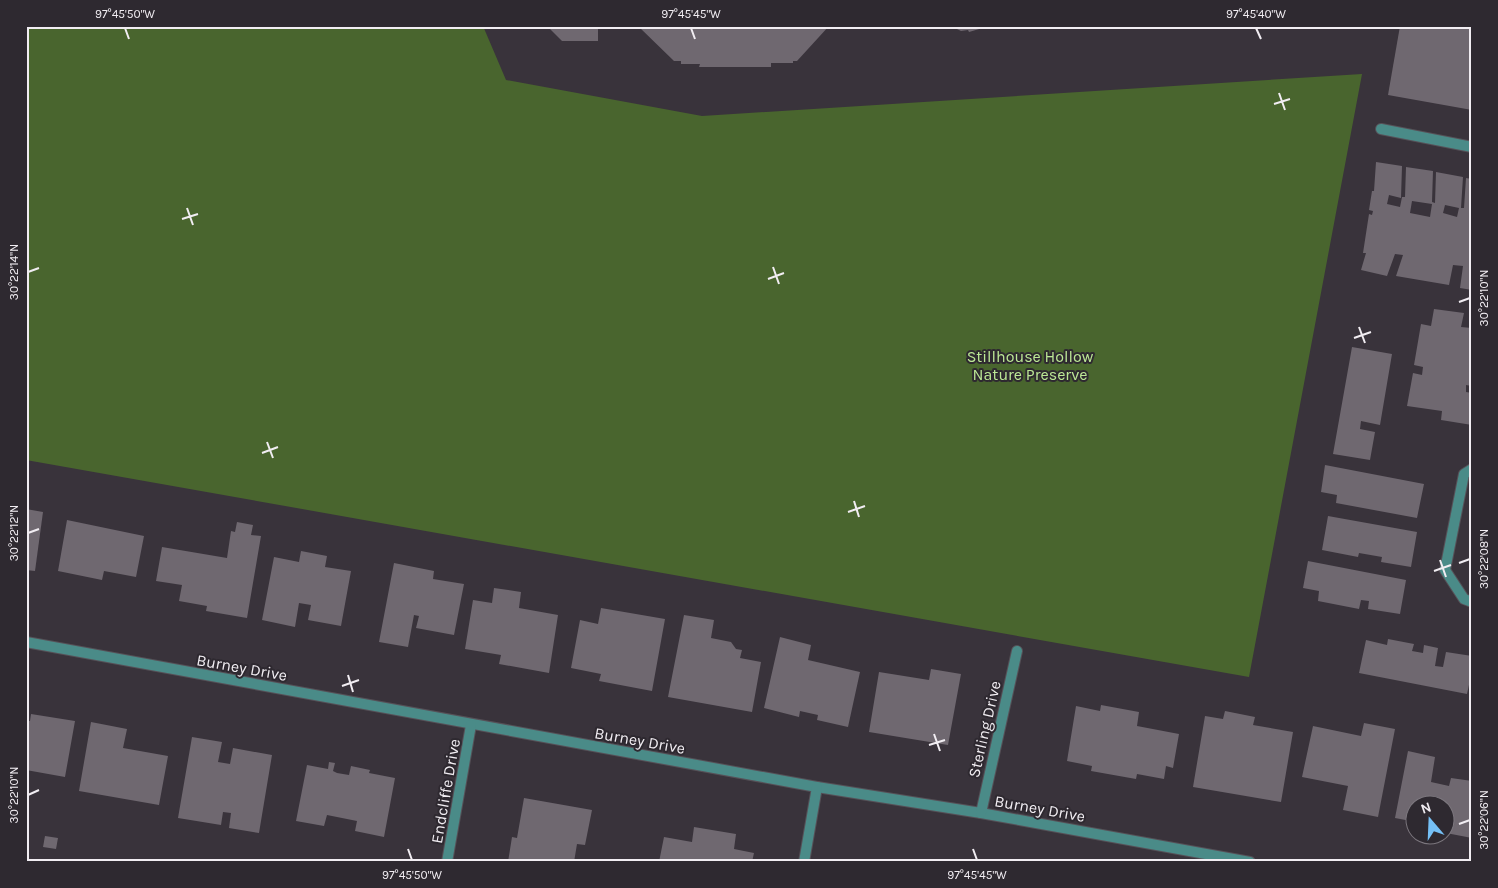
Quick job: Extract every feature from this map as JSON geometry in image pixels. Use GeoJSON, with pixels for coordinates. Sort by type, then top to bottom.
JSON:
{"type":"FeatureCollection","features":[{"type":"Feature","properties":{"kind":"street"},"geometry":{"type":"LineString","coordinates":[[1381,128],[1472,147]]}},
{"type":"Feature","properties":{"kind":"street"},"geometry":{"type":"LineString","coordinates":[[1472,469],[1464,474],[1445,570],[1464,600],[1472,602]]}},
{"type":"Feature","properties":{"kind":"street","name":"Burney Drive"},"geometry":{"type":"LineString","coordinates":[[26,642],[816,787],[981,813],[1250,862]]}},
{"type":"Feature","properties":{"kind":"street","name":"Sterling Drive"},"geometry":{"type":"LineString","coordinates":[[981,813],[1017,652]]}},
{"type":"Feature","properties":{"kind":"street","name":"Endcliffe Drive"},"geometry":{"type":"LineString","coordinates":[[448,862],[472,724]]}},
{"type":"Feature","properties":{"kind":"street"},"geometry":{"type":"LineString","coordinates":[[804,862],[816,787]]}},
{"type":"Feature","properties":{"kind":"green space","name":"Stillhouse Hollow Nature Preserve"},"geometry":{"type":"Polygon","coordinates":[[[26,26],[483,26],[506,80],[702,116],[1362,74],[1249,677],[26,460],[26,26]]]}},
{"type":"Feature","properties":{"kind":"building"},"geometry":{"type":"Polygon","coordinates":[[[547,26],[598,26],[598,41],[562,41],[547,26]]]}},
{"type":"Feature","properties":{"kind":"building"},"geometry":{"type":"Polygon","coordinates":[[[638,26],[829,26],[793,63],[771,63],[771,67],[699,67],[700,64],[681,64],[681,61],[674,61],[638,26]]]}},
{"type":"Feature","properties":{"kind":"building"},"geometry":{"type":"Polygon","coordinates":[[[951,26],[986,27],[969,32],[968,30],[961,31],[951,26]]]}},
{"type":"Feature","properties":{"kind":"building"},"geometry":{"type":"Polygon","coordinates":[[[1400,26],[1472,26],[1472,110],[1388,95],[1400,26]]]}},
{"type":"Feature","properties":{"kind":"building"},"geometry":{"type":"Polygon","coordinates":[[[1376,162],[1402,166],[1401,198],[1389,195],[1387,204],[1400,207],[1402,197],[1405,197],[1406,167],[1433,171],[1432,202],[1435,203],[1436,172],[1463,177],[1461,208],[1464,208],[1466,178],[1472,179],[1472,214],[1470,224],[1472,224],[1472,290],[1460,288],[1463,266],[1453,265],[1449,285],[1396,276],[1403,255],[1395,254],[1387,276],[1361,270],[1366,253],[1363,253],[1369,214],[1372,215],[1373,211],[1369,210],[1372,191],[1374,191],[1376,162]],[[1412,201],[1410,213],[1430,217],[1432,204],[1412,201]],[[1445,205],[1443,213],[1457,217],[1459,208],[1445,205]]]}},
{"type":"Feature","properties":{"kind":"building"},"geometry":{"type":"Polygon","coordinates":[[[1434,309],[1464,313],[1461,327],[1472,328],[1472,386],[1466,385],[1466,392],[1472,393],[1472,425],[1441,420],[1442,411],[1407,406],[1413,373],[1422,375],[1423,367],[1414,365],[1421,324],[1431,326],[1434,309]]]}},
{"type":"Feature","properties":{"kind":"building"},"geometry":{"type":"Polygon","coordinates":[[[1352,347],[1392,354],[1380,425],[1361,421],[1360,429],[1375,432],[1370,460],[1333,454],[1352,347]]]}},
{"type":"Feature","properties":{"kind":"building"},"geometry":{"type":"Polygon","coordinates":[[[1325,465],[1424,484],[1417,518],[1336,503],[1337,495],[1321,492],[1325,465]]]}},
{"type":"Feature","properties":{"kind":"building"},"geometry":{"type":"Polygon","coordinates":[[[26,509],[43,512],[35,571],[26,570],[26,509]]]}},
{"type":"Feature","properties":{"kind":"building"},"geometry":{"type":"Polygon","coordinates":[[[1328,516],[1417,532],[1411,567],[1381,562],[1382,557],[1359,553],[1358,557],[1322,550],[1328,516]]]}},
{"type":"Feature","properties":{"kind":"building"},"geometry":{"type":"Polygon","coordinates":[[[67,520],[144,536],[136,577],[104,571],[102,580],[58,571],[67,520]]]}},
{"type":"Feature","properties":{"kind":"building"},"geometry":{"type":"Polygon","coordinates":[[[237,522],[253,525],[251,535],[261,536],[247,618],[206,611],[207,606],[179,601],[182,585],[156,581],[162,547],[227,558],[231,531],[235,532],[237,522]]]}},
{"type":"Feature","properties":{"kind":"building"},"geometry":{"type":"Polygon","coordinates":[[[301,551],[327,556],[325,567],[351,571],[341,626],[308,620],[311,605],[299,603],[295,627],[262,620],[274,557],[299,562],[301,551]]]}},
{"type":"Feature","properties":{"kind":"building"},"geometry":{"type":"Polygon","coordinates":[[[1308,561],[1406,580],[1400,614],[1368,609],[1369,601],[1361,600],[1359,609],[1318,601],[1319,591],[1303,588],[1308,561]]]}},
{"type":"Feature","properties":{"kind":"building"},"geometry":{"type":"Polygon","coordinates":[[[394,563],[434,571],[433,579],[464,584],[454,635],[416,628],[419,616],[414,615],[408,647],[379,642],[394,563]]]}},
{"type":"Feature","properties":{"kind":"building"},"geometry":{"type":"Polygon","coordinates":[[[494,588],[521,592],[519,608],[558,615],[549,673],[499,664],[501,655],[465,649],[473,600],[492,603],[494,588]]]}},
{"type":"Feature","properties":{"kind":"building"},"geometry":{"type":"Polygon","coordinates":[[[601,608],[665,619],[652,691],[599,681],[601,674],[571,668],[580,620],[598,624],[601,608]]]}},
{"type":"Feature","properties":{"kind":"building"},"geometry":{"type":"Polygon","coordinates":[[[684,615],[714,620],[711,638],[731,642],[736,649],[742,650],[740,658],[761,662],[752,712],[668,697],[684,615]]]}},
{"type":"Feature","properties":{"kind":"building"},"geometry":{"type":"Polygon","coordinates":[[[780,637],[811,645],[808,660],[860,672],[848,727],[817,720],[818,715],[800,711],[799,717],[764,708],[780,637]]]}},
{"type":"Feature","properties":{"kind":"building"},"geometry":{"type":"Polygon","coordinates":[[[1388,639],[1414,644],[1412,651],[1423,653],[1424,645],[1438,648],[1435,666],[1443,667],[1446,652],[1472,656],[1472,671],[1467,694],[1359,673],[1366,640],[1387,645],[1388,639]]]}},
{"type":"Feature","properties":{"kind":"building"},"geometry":{"type":"Polygon","coordinates":[[[931,669],[961,674],[948,745],[869,732],[879,672],[929,680],[931,669]]]}},
{"type":"Feature","properties":{"kind":"building"},"geometry":{"type":"Polygon","coordinates":[[[1101,705],[1139,712],[1137,726],[1179,734],[1173,768],[1166,766],[1164,779],[1137,774],[1136,779],[1091,771],[1092,766],[1067,761],[1076,706],[1100,711],[1101,705]]]}},
{"type":"Feature","properties":{"kind":"building"},"geometry":{"type":"Polygon","coordinates":[[[1225,711],[1255,717],[1253,725],[1293,732],[1281,802],[1193,787],[1205,716],[1223,719],[1225,711]]]}},
{"type":"Feature","properties":{"kind":"building"},"geometry":{"type":"Polygon","coordinates":[[[31,714],[75,721],[65,777],[26,770],[26,721],[30,721],[31,714]]]}},
{"type":"Feature","properties":{"kind":"building"},"geometry":{"type":"Polygon","coordinates":[[[91,722],[127,729],[123,748],[168,756],[159,805],[79,791],[91,722]]]}},
{"type":"Feature","properties":{"kind":"building"},"geometry":{"type":"Polygon","coordinates":[[[1364,723],[1395,729],[1378,817],[1343,810],[1348,786],[1302,777],[1313,726],[1361,736],[1364,723]]]}},
{"type":"Feature","properties":{"kind":"building"},"geometry":{"type":"Polygon","coordinates":[[[192,737],[222,742],[218,762],[230,764],[233,748],[272,755],[259,833],[229,828],[231,813],[223,812],[221,825],[178,818],[192,737]]]}},
{"type":"Feature","properties":{"kind":"building"},"geometry":{"type":"Polygon","coordinates":[[[1408,751],[1435,757],[1431,782],[1449,786],[1451,778],[1472,781],[1472,838],[1456,835],[1456,796],[1406,796],[1406,820],[1395,818],[1408,751]]]}},
{"type":"Feature","properties":{"kind":"building"},"geometry":{"type":"Polygon","coordinates":[[[329,762],[335,763],[333,771],[337,773],[349,775],[351,766],[370,770],[369,773],[395,778],[384,837],[355,831],[357,821],[327,815],[324,826],[296,821],[307,765],[328,769],[329,762]]]}},
{"type":"Feature","properties":{"kind":"building"},"geometry":{"type":"Polygon","coordinates":[[[524,798],[592,810],[585,845],[577,844],[574,862],[508,862],[512,837],[517,838],[524,798]]]}},
{"type":"Feature","properties":{"kind":"building"},"geometry":{"type":"Polygon","coordinates":[[[694,827],[736,834],[734,849],[754,853],[752,862],[659,862],[664,837],[692,842],[694,827]]]}},
{"type":"Feature","properties":{"kind":"building"},"geometry":{"type":"Polygon","coordinates":[[[45,836],[58,838],[56,849],[43,847],[45,836]]]}}]}
